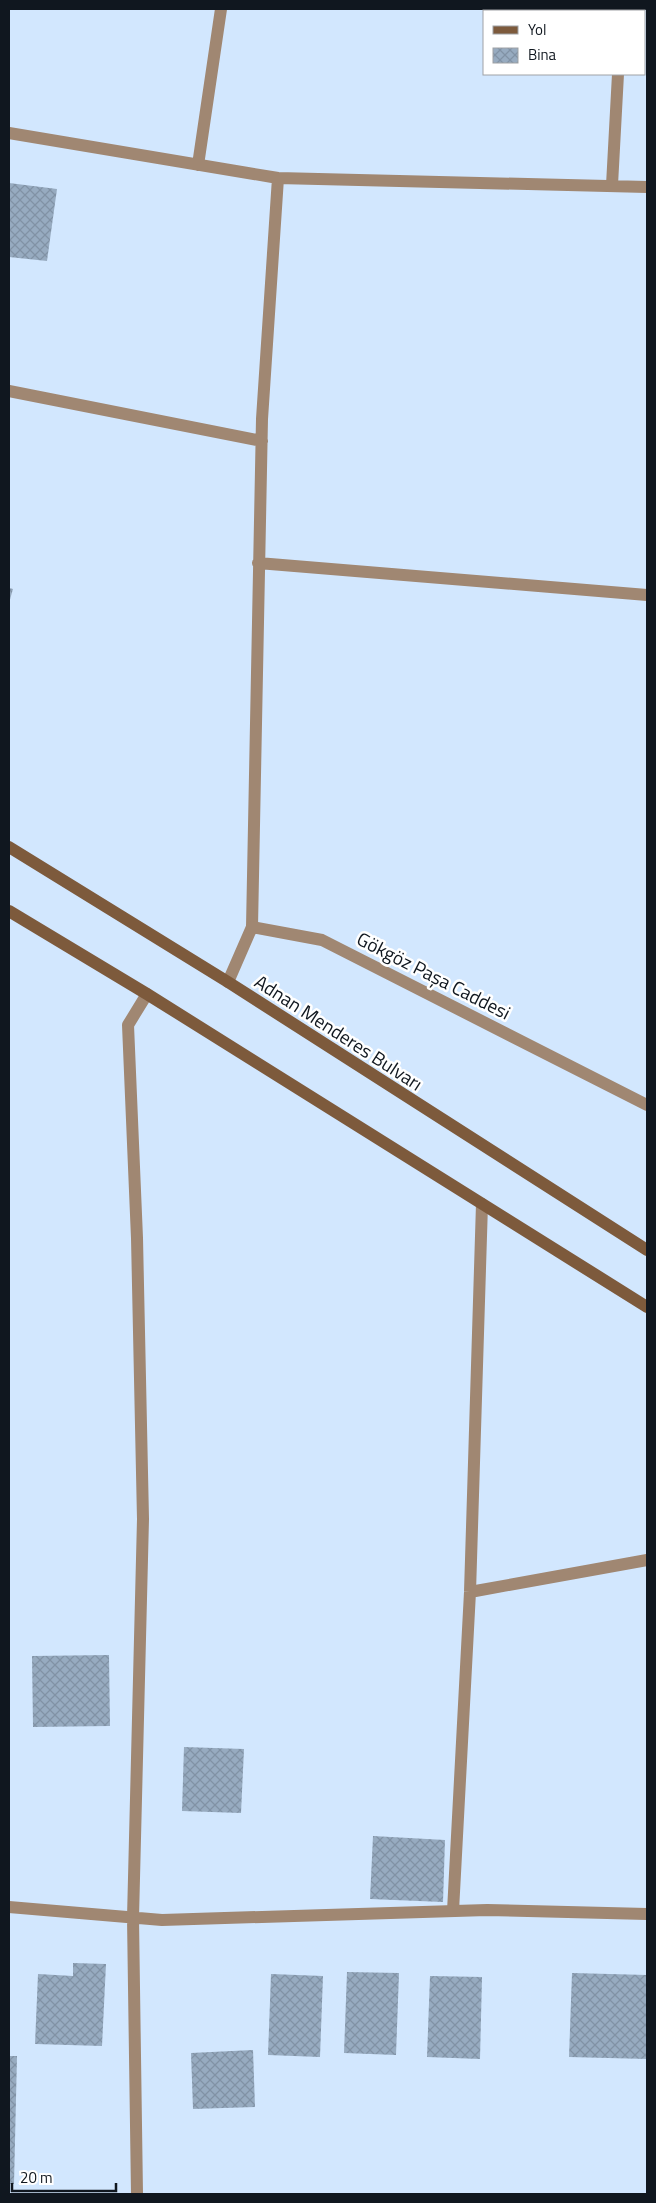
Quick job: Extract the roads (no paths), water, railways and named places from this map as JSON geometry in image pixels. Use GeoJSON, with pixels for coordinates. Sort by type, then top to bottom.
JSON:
{"type":"FeatureCollection","features":[{"type":"Feature","properties":{"kind":"main road","name":"Adnan Menderes Bulvarı"},"geometry":{"type":"LineString","coordinates":[[9,847],[228,982],[508,1163],[647,1250]]}},
{"type":"Feature","properties":{"kind":"main road"},"geometry":{"type":"LineString","coordinates":[[9,911],[147,994],[647,1307]]}},
{"type":"Feature","properties":{"kind":"street"},"geometry":{"type":"LineString","coordinates":[[198,165],[222,9]]}},
{"type":"Feature","properties":{"kind":"street"},"geometry":{"type":"LineString","coordinates":[[612,185],[618,75]]}},
{"type":"Feature","properties":{"kind":"street"},"geometry":{"type":"LineString","coordinates":[[9,133],[278,178],[647,187]]}},
{"type":"Feature","properties":{"kind":"street"},"geometry":{"type":"LineString","coordinates":[[228,982],[252,927],[262,441],[278,178]]}},
{"type":"Feature","properties":{"kind":"street"},"geometry":{"type":"LineString","coordinates":[[9,391],[262,441]]}},
{"type":"Feature","properties":{"kind":"street"},"geometry":{"type":"LineString","coordinates":[[258,563],[647,595]]}},
{"type":"Feature","properties":{"kind":"street","name":"Gökgöz Paşa Caddesi"},"geometry":{"type":"LineString","coordinates":[[252,927],[322,940],[647,1105]]}},
{"type":"Feature","properties":{"kind":"street"},"geometry":{"type":"LineString","coordinates":[[137,2194],[133,1918],[143,1519],[138,1238],[128,1025],[147,994]]}},
{"type":"Feature","properties":{"kind":"street"},"geometry":{"type":"LineString","coordinates":[[453,1911],[470,1592],[482,1204]]}},
{"type":"Feature","properties":{"kind":"street"},"geometry":{"type":"LineString","coordinates":[[470,1592],[647,1560]]}},
{"type":"Feature","properties":{"kind":"street"},"geometry":{"type":"LineString","coordinates":[[9,1907],[162,1920],[487,1910],[647,1914]]}}]}
